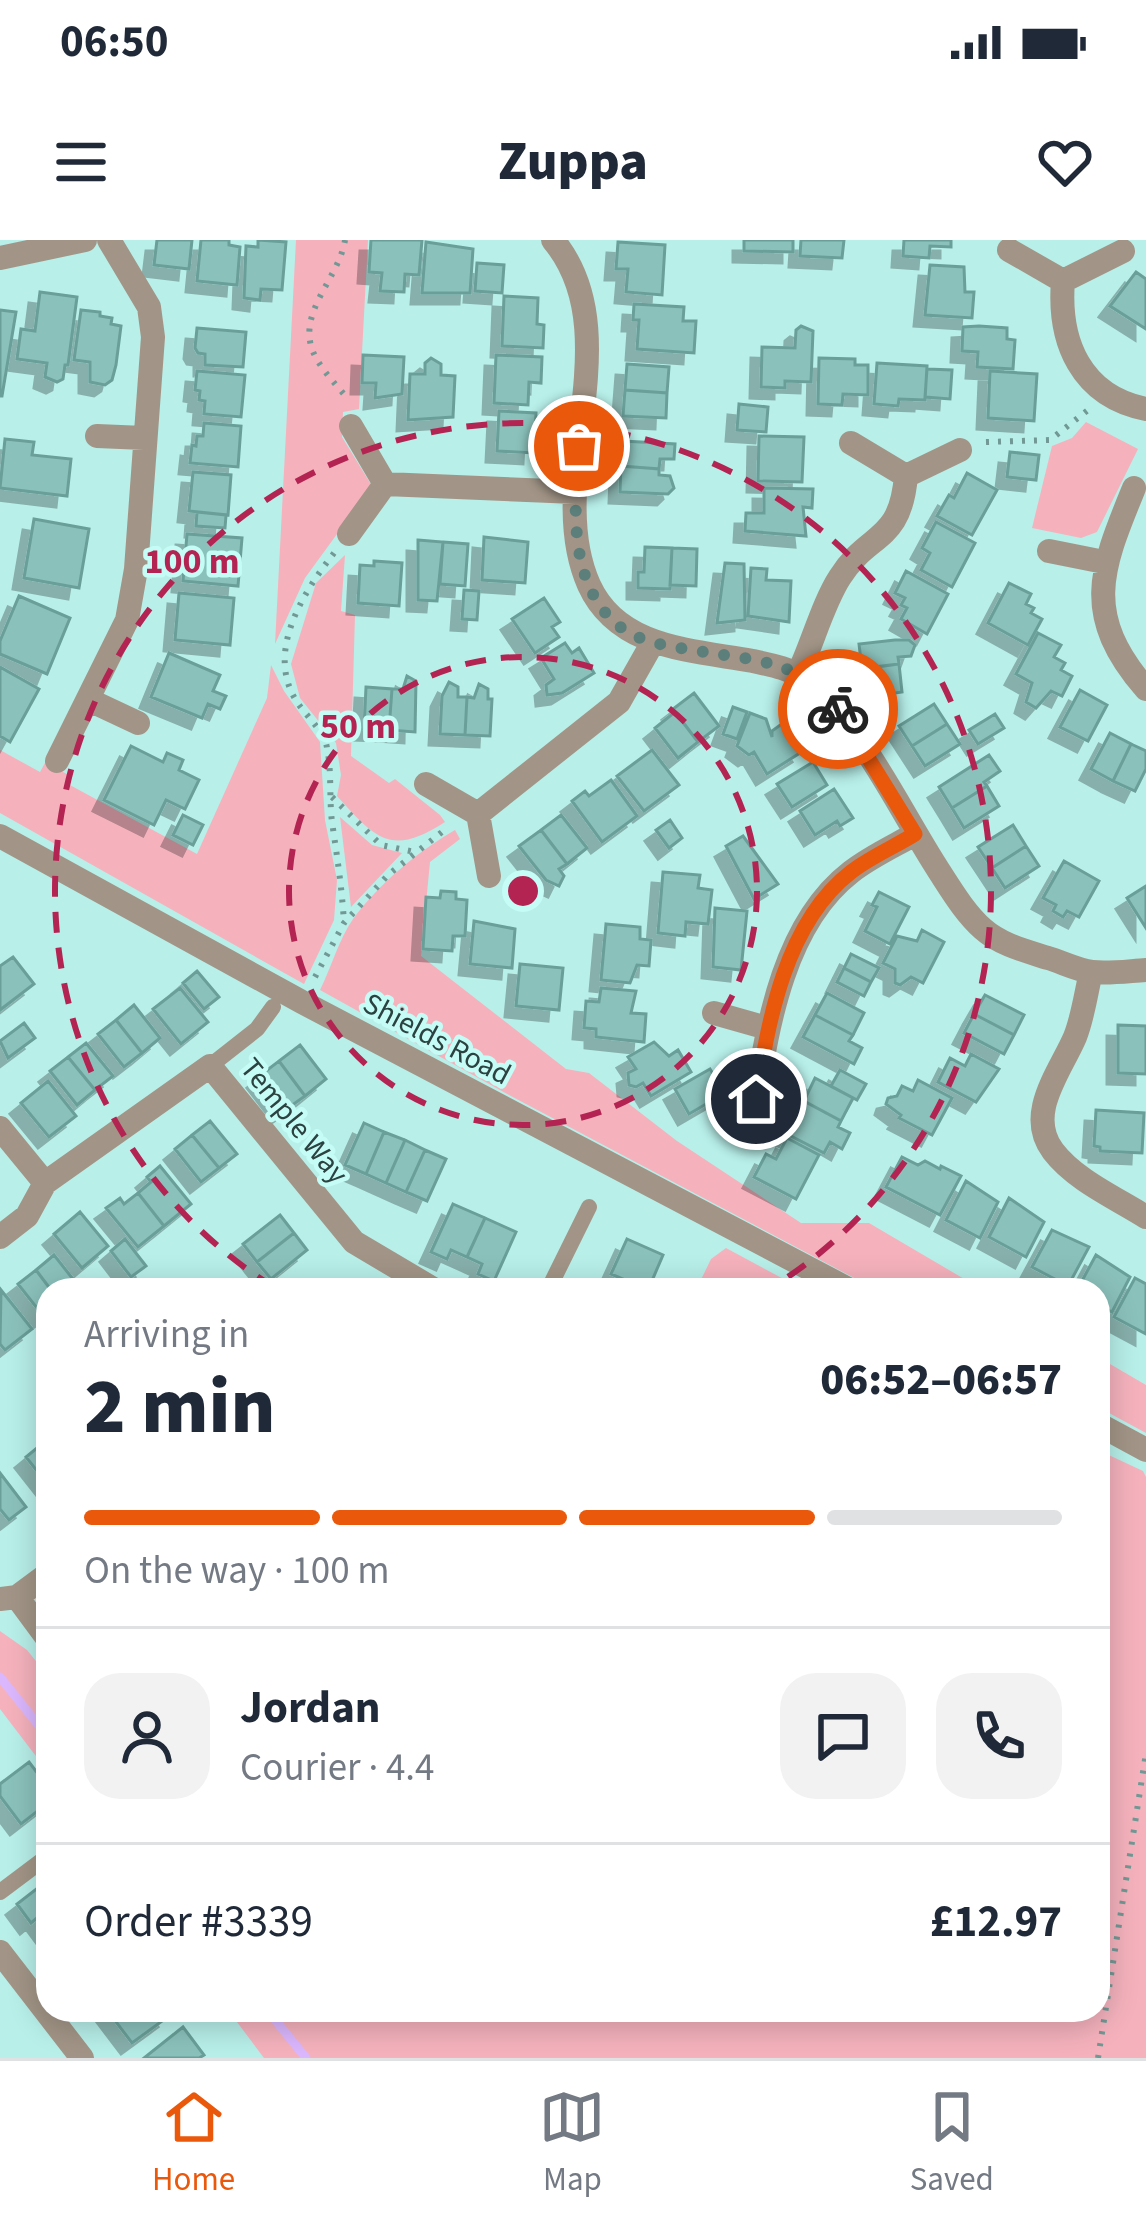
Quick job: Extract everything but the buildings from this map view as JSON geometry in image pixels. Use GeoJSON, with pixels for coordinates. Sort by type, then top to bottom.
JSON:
{"type":"FeatureCollection","features":[{"type":"Feature","properties":{"kind":"street"},"geometry":{"type":"LineString","coordinates":[[0,258],[85,240]]}},
{"type":"Feature","properties":{"kind":"street"},"geometry":{"type":"LineString","coordinates":[[57,760],[127,620],[136,569],[153,337],[149,307],[110,240]]}},
{"type":"Feature","properties":{"kind":"street"},"geometry":{"type":"LineString","coordinates":[[554,240],[577,280],[584,309],[575,492],[579,553],[602,607],[624,630],[653,642],[776,665],[798,674],[840,710],[915,834],[985,931],[1017,949],[1091,972],[1146,970]]}},
{"type":"Feature","properties":{"kind":"street"},"geometry":{"type":"LineString","coordinates":[[1009,250],[1063,281]]}},
{"type":"Feature","properties":{"kind":"street"},"geometry":{"type":"LineString","coordinates":[[1063,281],[1123,251]]}},
{"type":"Feature","properties":{"kind":"street"},"geometry":{"type":"LineString","coordinates":[[1063,281],[1061,318],[1069,351],[1105,392],[1146,409]]}},
{"type":"Feature","properties":{"kind":"street"},"geometry":{"type":"LineString","coordinates":[[351,426],[386,484]]}},
{"type":"Feature","properties":{"kind":"street"},"geometry":{"type":"LineString","coordinates":[[98,436],[144,438]]}},
{"type":"Feature","properties":{"kind":"street"},"geometry":{"type":"LineString","coordinates":[[851,443],[906,476]]}},
{"type":"Feature","properties":{"kind":"street"},"geometry":{"type":"LineString","coordinates":[[906,476],[961,450]]}},
{"type":"Feature","properties":{"kind":"street"},"geometry":{"type":"LineString","coordinates":[[798,674],[838,579],[904,507],[906,476]]}},
{"type":"Feature","properties":{"kind":"street"},"geometry":{"type":"LineString","coordinates":[[386,484],[575,492]]}},
{"type":"Feature","properties":{"kind":"street"},"geometry":{"type":"LineString","coordinates":[[349,534],[386,484]]}},
{"type":"Feature","properties":{"kind":"street"},"geometry":{"type":"LineString","coordinates":[[1134,488],[1104,562],[1103,600],[1123,659],[1146,688]]}},
{"type":"Feature","properties":{"kind":"street"},"geometry":{"type":"LineString","coordinates":[[1049,551],[1104,562]]}},
{"type":"Feature","properties":{"kind":"street"},"geometry":{"type":"LineString","coordinates":[[474,812],[619,703],[653,642]]}},
{"type":"Feature","properties":{"kind":"street"},"geometry":{"type":"LineString","coordinates":[[89,700],[138,723]]}},
{"type":"Feature","properties":{"kind":"street"},"geometry":{"type":"LineString","coordinates":[[426,784],[474,812],[489,876]]}},
{"type":"Feature","properties":{"kind":"street"},"geometry":{"type":"LineString","coordinates":[[756,1099],[767,1028],[796,946],[816,910],[852,871],[915,834]]}},
{"type":"Feature","properties":{"kind":"street","name":"Shields Road"},"geometry":{"type":"LineString","coordinates":[[0,836],[302,1002],[827,1278]]}},
{"type":"Feature","properties":{"kind":"street"},"geometry":{"type":"LineString","coordinates":[[1091,972],[1077,1033],[1042,1108],[1043,1135],[1072,1170],[1146,1217]]}},
{"type":"Feature","properties":{"kind":"street"},"geometry":{"type":"LineString","coordinates":[[714,1013],[767,1028]]}},
{"type":"Feature","properties":{"kind":"street","name":"Temple Way"},"geometry":{"type":"LineString","coordinates":[[0,1237],[27,1216],[45,1183],[210,1066],[354,1242],[415,1278]]}},
{"type":"Feature","properties":{"kind":"street"},"geometry":{"type":"LineString","coordinates":[[0,1128],[45,1183]]}},
{"type":"Feature","properties":{"kind":"street"},"geometry":{"type":"LineString","coordinates":[[1110,1430],[1146,1450]]}},
{"type":"Feature","properties":{"kind":"street"},"geometry":{"type":"LineString","coordinates":[[36,1581],[8,1598],[36,1627]]}},
{"type":"Feature","properties":{"kind":"street"},"geometry":{"type":"LineString","coordinates":[[0,1952],[36,1999]]}},
{"type":"Feature","properties":{"kind":"street"},"geometry":{"type":"LineString","coordinates":[[54,2022],[82,2058]]}},
{"type":"Feature","properties":{"kind":"lane"},"geometry":{"type":"LineString","coordinates":[[210,1066],[257,1029],[272,1006]]}},
{"type":"Feature","properties":{"kind":"lane"},"geometry":{"type":"LineString","coordinates":[[556,1278],[589,1207]]}},
{"type":"Feature","properties":{"kind":"lane"},"geometry":{"type":"LineString","coordinates":[[0,1892],[36,1865]]}},
{"type":"Feature","properties":{"kind":"path"},"geometry":{"type":"LineString","coordinates":[[345,240],[339,265],[313,315],[310,342],[348,399],[351,426]]}},
{"type":"Feature","properties":{"kind":"path"},"geometry":{"type":"LineString","coordinates":[[961,450],[979,442],[1050,440],[1074,425],[1105,392]]}},
{"type":"Feature","properties":{"kind":"path"},"geometry":{"type":"LineString","coordinates":[[344,923],[327,742],[282,674],[287,640],[308,586],[349,534]]}},
{"type":"Feature","properties":{"kind":"path"},"geometry":{"type":"LineString","coordinates":[[331,796],[381,845],[416,852]]}},
{"type":"Feature","properties":{"kind":"path"},"geometry":{"type":"LineString","coordinates":[[302,1002],[344,923],[388,875],[474,812]]}},
{"type":"Feature","properties":{"kind":"path"},"geometry":{"type":"LineString","coordinates":[[1110,1982],[1146,1753]]}},
{"type":"Feature","properties":{"kind":"path"},"geometry":{"type":"LineString","coordinates":[[1098,2058],[1104,2022]]}},
{"type":"Feature","properties":{"kind":"shaded area"},"geometry":{"type":"Polygon","coordinates":[[[296,240],[368,240],[359,409],[343,412],[342,437],[372,486],[305,578],[275,644],[296,240]]]}},
{"type":"Feature","properties":{"kind":"shaded area"},"geometry":{"type":"Polygon","coordinates":[[[1086,422],[1138,449],[1097,532],[1081,538],[1032,528],[1052,446],[1072,438],[1086,422]]]}},
{"type":"Feature","properties":{"kind":"shaded area"},"geometry":{"type":"Polygon","coordinates":[[[345,555],[341,611],[355,615],[351,756],[389,783],[395,779],[445,822],[411,839],[385,838],[374,832],[337,796],[341,775],[336,743],[300,698],[291,664],[316,583],[345,555]]]}},
{"type":"Feature","properties":{"kind":"shaded area"},"geometry":{"type":"Polygon","coordinates":[[[271,665],[320,742],[325,820],[337,880],[334,920],[304,984],[0,813],[0,750],[40,772],[45,763],[71,776],[68,784],[197,854],[267,698],[271,665]]]}},
{"type":"Feature","properties":{"kind":"shaded area"},"geometry":{"type":"Polygon","coordinates":[[[340,817],[372,845],[402,853],[351,907],[340,817]]]}},
{"type":"Feature","properties":{"kind":"shaded area"},"geometry":{"type":"Polygon","coordinates":[[[455,830],[460,839],[430,862],[421,956],[566,1069],[589,1073],[677,1141],[801,1223],[869,1223],[963,1278],[854,1278],[320,990],[353,919],[427,848],[455,830]]]}},
{"type":"Feature","properties":{"kind":"shaded area"},"geometry":{"type":"Polygon","coordinates":[[[726,1248],[782,1278],[702,1278],[711,1259],[726,1248]]]}},
{"type":"Feature","properties":{"kind":"shaded area"},"geometry":{"type":"Polygon","coordinates":[[[1110,1364],[1146,1385],[1146,1433],[1110,1414],[1110,1364]]]}},
{"type":"Feature","properties":{"kind":"shaded area"},"geometry":{"type":"Polygon","coordinates":[[[1110,1456],[1143,1471],[1146,2058],[264,2058],[237,2022],[1110,2022],[1110,1456]]]}},
{"type":"Feature","properties":{"kind":"shaded area"},"geometry":{"type":"Polygon","coordinates":[[[0,1631],[36,1661],[36,1756],[0,1709],[0,1631]]]}},
{"type":"Feature","properties":{"kind":"waterway"},"geometry":{"type":"LineString","coordinates":[[0,1677],[36,1722]]}},
{"type":"Feature","properties":{"kind":"waterway"},"geometry":{"type":"LineString","coordinates":[[277,2022],[306,2058]]}},
{"type":"Feature","properties":{"kind":"way so far"},"geometry":{"type":"LineString","coordinates":[[579,446],[575,492],[579,553],[602,607],[624,630],[653,642],[776,665],[798,674],[838,709]]}},
{"type":"Feature","properties":{"kind":"route"},"geometry":{"type":"LineString","coordinates":[[756,1099],[767,1028],[796,946],[816,910],[852,871],[915,834],[838,709]]}}]}
